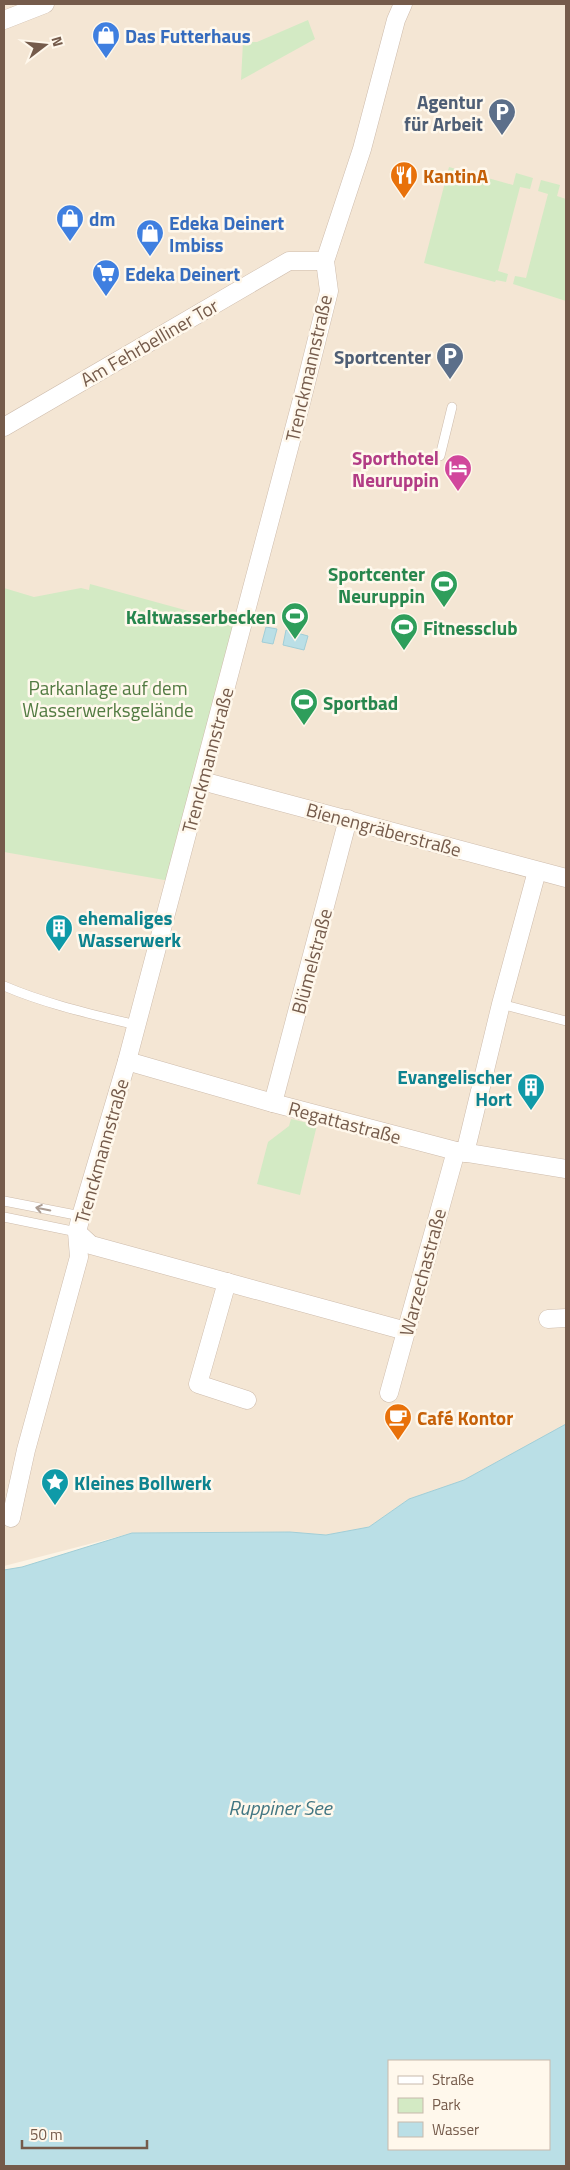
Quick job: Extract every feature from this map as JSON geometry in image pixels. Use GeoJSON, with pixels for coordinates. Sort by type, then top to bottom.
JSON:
{"type":"FeatureCollection","features":[{"type":"Feature","properties":{"kind":"street"},"geometry":{"type":"LineString","coordinates":[[4,20],[45,4]]}},
{"type":"Feature","properties":{"kind":"street","name":"Trenckmannstraße"},"geometry":{"type":"LineString","coordinates":[[11,1518],[26,1450],[79,1257],[79,1224],[127,1061],[325,307],[328,291],[325,261],[362,149],[396,20],[403,4]]}},
{"type":"Feature","properties":{"kind":"street","name":"Am Fehrbelliner Tor"},"geometry":{"type":"LineString","coordinates":[[4,426],[289,261],[325,261]]}},
{"type":"Feature","properties":{"kind":"street","name":"Bienengräberstraße"},"geometry":{"type":"LineString","coordinates":[[202,781],[566,878]]}},
{"type":"Feature","properties":{"kind":"street","name":"Blümelstraße"},"geometry":{"type":"LineString","coordinates":[[273,1103],[348,819]]}},
{"type":"Feature","properties":{"kind":"street","name":"Warzechastraße"},"geometry":{"type":"LineString","coordinates":[[389,1393],[460,1152],[537,871]]}},
{"type":"Feature","properties":{"kind":"street","name":"Regattastraße"},"geometry":{"type":"LineString","coordinates":[[127,1061],[273,1103],[460,1152],[566,1169]]}},
{"type":"Feature","properties":{"kind":"street"},"geometry":{"type":"LineString","coordinates":[[79,1224],[91,1245],[406,1331]]}},
{"type":"Feature","properties":{"kind":"street"},"geometry":{"type":"LineString","coordinates":[[227,1282],[198,1384],[247,1400]]}},
{"type":"Feature","properties":{"kind":"street"},"geometry":{"type":"LineString","coordinates":[[548,1320],[566,1318]]}},
{"type":"Feature","properties":{"kind":"lane"},"geometry":{"type":"LineString","coordinates":[[440,456],[452,407]]}},
{"type":"Feature","properties":{"kind":"lane"},"geometry":{"type":"LineString","coordinates":[[4,986],[25,995],[72,1009],[136,1024]]}},
{"type":"Feature","properties":{"kind":"lane"},"geometry":{"type":"LineString","coordinates":[[501,1004],[566,1021]]}},
{"type":"Feature","properties":{"kind":"lane"},"geometry":{"type":"LineString","coordinates":[[4,1201],[79,1224]]}},
{"type":"Feature","properties":{"kind":"lane"},"geometry":{"type":"LineString","coordinates":[[4,1217],[79,1224]]}},
{"type":"Feature","properties":{"kind":"shaded area"},"geometry":{"type":"Polygon","coordinates":[[[4,4],[566,4],[566,1424],[464,1480],[409,1499],[369,1527],[326,1535],[290,1532],[132,1533],[4,1566],[4,4]]]}},
{"type":"Feature","properties":{"kind":"green space"},"geometry":{"type":"Polygon","coordinates":[[[308,20],[315,39],[241,80],[243,42],[257,42],[308,20]]]}},
{"type":"Feature","properties":{"kind":"green space"},"geometry":{"type":"Polygon","coordinates":[[[449,167],[513,185],[516,173],[533,178],[530,189],[520,187],[498,271],[508,274],[506,282],[496,280],[495,282],[424,263],[449,167]]]}},
{"type":"Feature","properties":{"kind":"green space"},"geometry":{"type":"Polygon","coordinates":[[[541,180],[560,185],[557,196],[566,199],[566,301],[513,284],[515,276],[526,278],[548,194],[538,191],[541,180]]]}},
{"type":"Feature","properties":{"kind":"green space","name":"Parkanlage auf dem Wasserwerksgelände"},"geometry":{"type":"Polygon","coordinates":[[[90,584],[236,624],[170,881],[4,852],[4,588],[34,597],[81,588],[89,590],[90,584]]]}},
{"type":"Feature","properties":{"kind":"green space"},"geometry":{"type":"Polygon","coordinates":[[[291,1119],[317,1125],[300,1195],[257,1184],[268,1142],[289,1126],[291,1119]]]}},
{"type":"Feature","properties":{"kind":"water"},"geometry":{"type":"Polygon","coordinates":[[[266,627],[277,629],[273,644],[262,642],[266,627]]]}},
{"type":"Feature","properties":{"kind":"water","name":"Kaltwasserbecken"},"geometry":{"type":"Polygon","coordinates":[[[286,630],[308,636],[304,650],[283,645],[286,630]]]}},
{"type":"Feature","properties":{"kind":"water","name":"Ruppiner See"},"geometry":{"type":"Polygon","coordinates":[[[566,1424],[566,2166],[4,2166],[4,1570],[22,1567],[132,1533],[290,1532],[326,1535],[369,1527],[409,1499],[464,1480],[566,1424]]]}},
{"type":"Feature","properties":{"kind":"place","name":"Das Futterhaus"},"geometry":{"type":"Point","coordinates":[106,59]}},
{"type":"Feature","properties":{"kind":"place","name":"Agentur für Arbeit"},"geometry":{"type":"Point","coordinates":[502,136]}},
{"type":"Feature","properties":{"kind":"place","name":"KantinA"},"geometry":{"type":"Point","coordinates":[404,199]}},
{"type":"Feature","properties":{"kind":"place","name":"dm"},"geometry":{"type":"Point","coordinates":[70,242]}},
{"type":"Feature","properties":{"kind":"place","name":"Edeka Deinert Imbiss"},"geometry":{"type":"Point","coordinates":[150,257]}},
{"type":"Feature","properties":{"kind":"place","name":"Edeka Deinert"},"geometry":{"type":"Point","coordinates":[106,297]}},
{"type":"Feature","properties":{"kind":"place","name":"Sportcenter"},"geometry":{"type":"Point","coordinates":[450,380]}},
{"type":"Feature","properties":{"kind":"place","name":"Sporthotel Neuruppin"},"geometry":{"type":"Point","coordinates":[458,492]}},
{"type":"Feature","properties":{"kind":"place","name":"Sportcenter Neuruppin"},"geometry":{"type":"Point","coordinates":[444,608]}},
{"type":"Feature","properties":{"kind":"place","name":"Kaltwasserbecken"},"geometry":{"type":"Point","coordinates":[295,640]}},
{"type":"Feature","properties":{"kind":"place","name":"Fitnessclub"},"geometry":{"type":"Point","coordinates":[404,651]}},
{"type":"Feature","properties":{"kind":"place","name":"Sportbad"},"geometry":{"type":"Point","coordinates":[304,726]}},
{"type":"Feature","properties":{"kind":"place","name":"ehemaliges Wasserwerk"},"geometry":{"type":"Point","coordinates":[59,952]}},
{"type":"Feature","properties":{"kind":"place","name":"Evangelischer Hort"},"geometry":{"type":"Point","coordinates":[531,1111]}},
{"type":"Feature","properties":{"kind":"place","name":"Café Kontor"},"geometry":{"type":"Point","coordinates":[398,1441]}},
{"type":"Feature","properties":{"kind":"place","name":"Kleines Bollwerk"},"geometry":{"type":"Point","coordinates":[55,1506]}}]}
